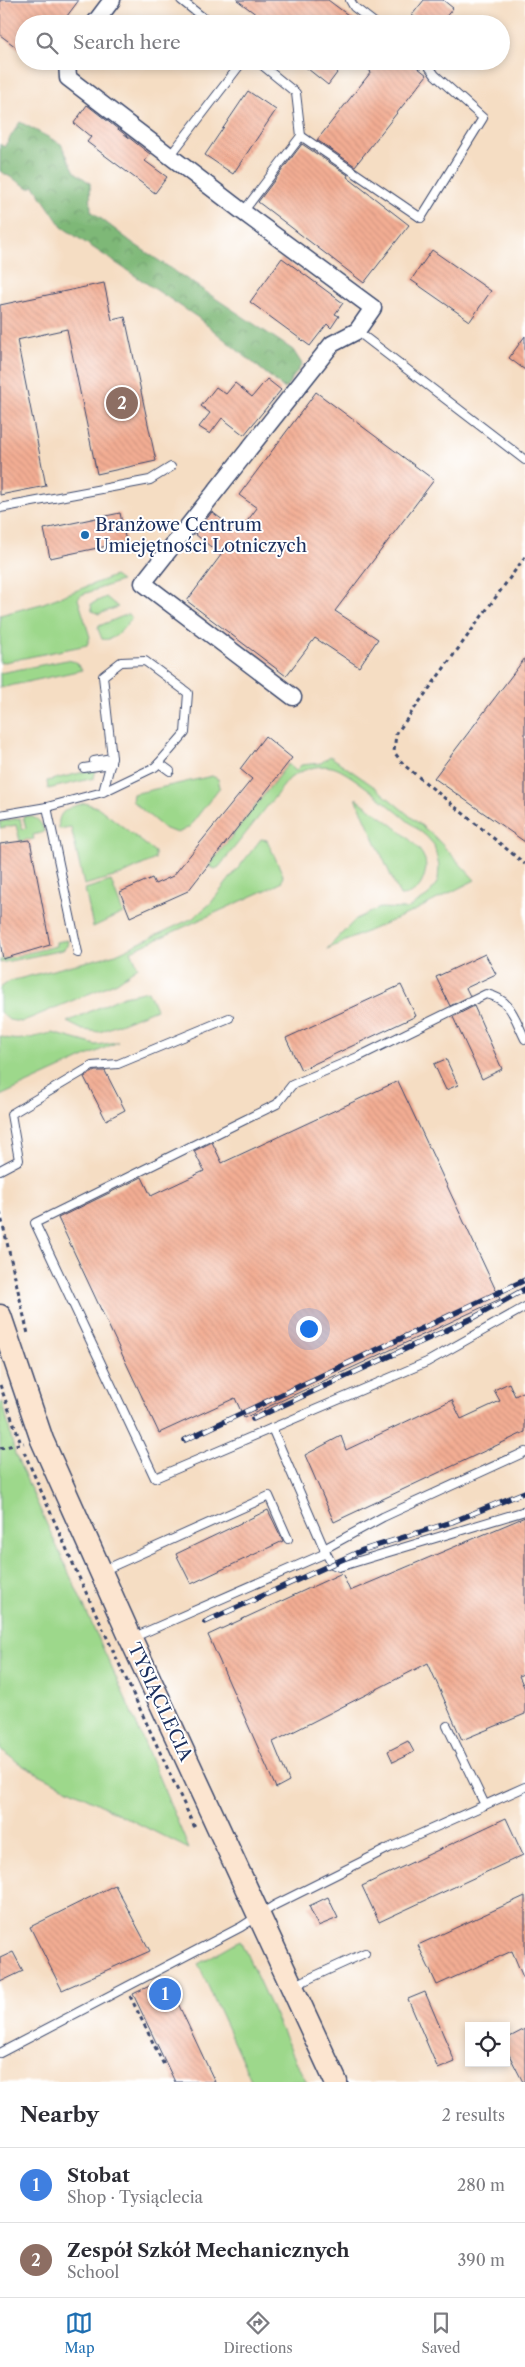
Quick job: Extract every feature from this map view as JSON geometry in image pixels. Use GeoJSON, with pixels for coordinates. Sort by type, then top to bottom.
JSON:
{"type":"FeatureCollection","features":[{"type":"Feature","properties":{"kind":"street"},"geometry":{"type":"LineString","coordinates":[[101,15],[112,0]]}},
{"type":"Feature","properties":{"kind":"street"},"geometry":{"type":"LineString","coordinates":[[68,70],[68,78],[243,212],[373,308],[357,331],[332,344],[144,583],[293,696]]}},
{"type":"Feature","properties":{"kind":"street","name":"TYSIĄCLECIA"},"geometry":{"type":"LineString","coordinates":[[0,1316],[9,1355],[42,1440],[130,1639],[336,2082]]}},
{"type":"Feature","properties":{"kind":"lane"},"geometry":{"type":"LineString","coordinates":[[181,0],[200,15]]}},
{"type":"Feature","properties":{"kind":"lane"},"geometry":{"type":"LineString","coordinates":[[350,0],[354,7],[364,15]]}},
{"type":"Feature","properties":{"kind":"lane"},"geometry":{"type":"LineString","coordinates":[[170,156],[236,70]]}},
{"type":"Feature","properties":{"kind":"lane"},"geometry":{"type":"LineString","coordinates":[[243,212],[301,136],[296,93],[268,70]]}},
{"type":"Feature","properties":{"kind":"lane"},"geometry":{"type":"LineString","coordinates":[[301,136],[421,218],[483,118],[431,70]]}},
{"type":"Feature","properties":{"kind":"lane"},"geometry":{"type":"LineString","coordinates":[[357,331],[525,460]]}},
{"type":"Feature","properties":{"kind":"lane"},"geometry":{"type":"LineString","coordinates":[[0,508],[150,480],[171,467]]}},
{"type":"Feature","properties":{"kind":"lane"},"geometry":{"type":"LineString","coordinates":[[0,815],[47,807],[103,792],[155,767],[186,733],[188,693],[145,661],[121,662],[103,676],[112,761],[103,792]]}},
{"type":"Feature","properties":{"kind":"lane"},"geometry":{"type":"LineString","coordinates":[[101,746],[111,745]]}},
{"type":"Feature","properties":{"kind":"lane"},"geometry":{"type":"LineString","coordinates":[[94,761],[112,761]]}},
{"type":"Feature","properties":{"kind":"lane"},"geometry":{"type":"LineString","coordinates":[[84,768],[112,761]]}},
{"type":"Feature","properties":{"kind":"lane"},"geometry":{"type":"LineString","coordinates":[[159,762],[170,771]]}},
{"type":"Feature","properties":{"kind":"lane"},"geometry":{"type":"LineString","coordinates":[[47,807],[78,952]]}},
{"type":"Feature","properties":{"kind":"lane"},"geometry":{"type":"LineString","coordinates":[[525,1039],[509,1006],[499,996],[486,994],[358,1057],[292,1085],[277,1104],[35,1223],[155,1478],[427,1362],[525,1307]]}},
{"type":"Feature","properties":{"kind":"lane"},"geometry":{"type":"LineString","coordinates":[[0,1170],[19,1160],[11,1114],[92,1066],[118,1064],[229,1018]]}},
{"type":"Feature","properties":{"kind":"lane"},"geometry":{"type":"LineString","coordinates":[[272,1428],[325,1551],[332,1564],[339,1568],[525,1511]]}},
{"type":"Feature","properties":{"kind":"lane"},"geometry":{"type":"LineString","coordinates":[[130,1639],[325,1551],[383,1517],[525,1452]]}},
{"type":"Feature","properties":{"kind":"lane"},"geometry":{"type":"LineString","coordinates":[[101,1572],[270,1496],[288,1538]]}},
{"type":"Feature","properties":{"kind":"lane"},"geometry":{"type":"LineString","coordinates":[[447,1726],[485,1804]]}},
{"type":"Feature","properties":{"kind":"lane"},"geometry":{"type":"LineString","coordinates":[[0,2053],[389,1848],[525,1787]]}},
{"type":"Feature","properties":{"kind":"lane"},"geometry":{"type":"LineString","coordinates":[[292,1987],[365,1954]]}},
{"type":"Feature","properties":{"kind":"path"},"geometry":{"type":"LineString","coordinates":[[525,557],[396,734],[394,752],[404,765],[525,864]]}},
{"type":"Feature","properties":{"kind":"path"},"geometry":{"type":"LineString","coordinates":[[0,1212],[29,1337]]}},
{"type":"Feature","properties":{"kind":"path"},"geometry":{"type":"LineString","coordinates":[[0,1448],[42,1440]]}},
{"type":"Feature","properties":{"kind":"path"},"geometry":{"type":"LineString","coordinates":[[126,1986],[165,2067]]}},
{"type":"Feature","properties":{"kind":"green space"},"geometry":{"type":"Polygon","coordinates":[[[20,122],[61,144],[75,172],[90,183],[91,211],[134,244],[293,350],[302,364],[285,389],[197,317],[62,227],[34,186],[29,188],[0,171],[0,144],[4,147],[20,122]]]}},
{"type":"Feature","properties":{"kind":"green space"},"geometry":{"type":"Polygon","coordinates":[[[114,576],[121,581],[81,595],[78,599],[90,637],[87,645],[0,663],[0,615],[41,604],[114,576]]]}},
{"type":"Feature","properties":{"kind":"green space"},"geometry":{"type":"Polygon","coordinates":[[[106,597],[118,607],[99,614],[92,611],[91,604],[106,597]]]}},
{"type":"Feature","properties":{"kind":"green space"},"geometry":{"type":"Polygon","coordinates":[[[128,614],[132,618],[119,633],[111,638],[102,639],[98,629],[99,626],[128,614]]]}},
{"type":"Feature","properties":{"kind":"green space"},"geometry":{"type":"Polygon","coordinates":[[[67,660],[76,662],[82,670],[0,688],[0,673],[67,660]]]}},
{"type":"Feature","properties":{"kind":"green space"},"geometry":{"type":"Polygon","coordinates":[[[330,756],[376,788],[434,836],[475,880],[414,911],[327,949],[356,919],[380,908],[407,909],[428,896],[438,881],[439,866],[434,845],[426,836],[352,777],[341,770],[320,766],[304,770],[289,779],[219,867],[215,869],[209,866],[288,764],[296,771],[301,765],[321,763],[330,756]]]}},
{"type":"Feature","properties":{"kind":"green space"},"geometry":{"type":"Polygon","coordinates":[[[96,769],[94,778],[48,789],[47,781],[96,769]]]}},
{"type":"Feature","properties":{"kind":"green space"},"geometry":{"type":"Polygon","coordinates":[[[212,776],[218,779],[220,787],[189,827],[178,833],[165,829],[132,801],[133,794],[212,776]]]}},
{"type":"Feature","properties":{"kind":"green space"},"geometry":{"type":"Polygon","coordinates":[[[356,798],[405,835],[421,852],[425,860],[425,871],[420,885],[413,892],[400,896],[356,798]]]}},
{"type":"Feature","properties":{"kind":"green space"},"geometry":{"type":"Polygon","coordinates":[[[85,803],[99,808],[155,852],[155,859],[121,875],[84,885],[71,827],[59,829],[59,823],[60,817],[65,810],[85,803]]]}},
{"type":"Feature","properties":{"kind":"green space"},"geometry":{"type":"Polygon","coordinates":[[[27,816],[36,819],[43,828],[44,832],[33,835],[34,839],[20,841],[16,825],[0,828],[0,822],[20,818],[22,829],[26,828],[23,817],[27,816]]]}},
{"type":"Feature","properties":{"kind":"green space"},"geometry":{"type":"Polygon","coordinates":[[[261,839],[267,840],[283,875],[282,881],[279,884],[131,951],[138,967],[117,982],[21,1022],[9,1020],[0,1012],[0,988],[10,981],[116,954],[193,918],[210,904],[261,839]]]}},
{"type":"Feature","properties":{"kind":"green space"},"geometry":{"type":"Polygon","coordinates":[[[111,881],[123,913],[93,927],[85,889],[111,881]]]}},
{"type":"Feature","properties":{"kind":"green space"},"geometry":{"type":"Polygon","coordinates":[[[68,940],[67,946],[63,950],[0,963],[0,960],[56,946],[56,942],[68,940]]]}},
{"type":"Feature","properties":{"kind":"green space"},"geometry":{"type":"Polygon","coordinates":[[[148,991],[156,1009],[100,1032],[83,1030],[67,1022],[124,996],[148,991]]]}},
{"type":"Feature","properties":{"kind":"green space"},"geometry":{"type":"Polygon","coordinates":[[[53,1033],[96,1045],[118,1042],[0,1096],[0,1036],[26,1039],[53,1033]]]}},
{"type":"Feature","properties":{"kind":"green space"},"geometry":{"type":"Polygon","coordinates":[[[3,1402],[15,1454],[124,1695],[189,1849],[25,1767],[0,1750],[0,1403],[3,1402]]]}},
{"type":"Feature","properties":{"kind":"green space"},"geometry":{"type":"Polygon","coordinates":[[[240,1940],[307,2082],[252,2082],[198,1964],[240,1940]]]}},
{"type":"Feature","properties":{"kind":"building"},"geometry":{"type":"Polygon","coordinates":[[[0,0],[79,0],[68,15],[15,15],[15,46],[0,35],[0,0]]]}},
{"type":"Feature","properties":{"kind":"building"},"geometry":{"type":"Polygon","coordinates":[[[237,0],[328,0],[348,15],[257,15],[237,0]]]}},
{"type":"Feature","properties":{"kind":"building"},"geometry":{"type":"Polygon","coordinates":[[[424,0],[443,0],[453,8],[447,15],[412,15],[424,0]]]}},
{"type":"Feature","properties":{"kind":"building"},"geometry":{"type":"Polygon","coordinates":[[[309,70],[339,70],[328,85],[309,70]]]}},
{"type":"Feature","properties":{"kind":"building"},"geometry":{"type":"Polygon","coordinates":[[[369,70],[421,70],[427,75],[355,166],[317,140],[371,72],[369,70]]]}},
{"type":"Feature","properties":{"kind":"building"},"geometry":{"type":"Polygon","coordinates":[[[248,91],[276,110],[233,174],[205,155],[248,91]]]}},
{"type":"Feature","properties":{"kind":"building"},"geometry":{"type":"Polygon","coordinates":[[[87,105],[150,154],[145,161],[167,177],[155,193],[87,142],[91,137],[74,123],[87,105]]]}},
{"type":"Feature","properties":{"kind":"building"},"geometry":{"type":"Polygon","coordinates":[[[302,144],[348,175],[347,177],[409,225],[364,283],[258,202],[302,144]]]}},
{"type":"Feature","properties":{"kind":"building"},"geometry":{"type":"Polygon","coordinates":[[[432,250],[491,291],[470,321],[411,280],[432,250]]]}},
{"type":"Feature","properties":{"kind":"building"},"geometry":{"type":"Polygon","coordinates":[[[282,258],[343,303],[335,314],[339,316],[331,328],[327,324],[310,346],[250,302],[282,258]]]}},
{"type":"Feature","properties":{"kind":"building"},"geometry":{"type":"Polygon","coordinates":[[[104,283],[112,320],[125,317],[156,461],[97,474],[67,329],[17,340],[46,486],[0,495],[0,305],[104,283]]]}},
{"type":"Feature","properties":{"kind":"building"},"geometry":{"type":"Polygon","coordinates":[[[525,336],[525,370],[509,358],[525,336]]]}},
{"type":"Feature","properties":{"kind":"building"},"geometry":{"type":"Polygon","coordinates":[[[267,379],[281,390],[244,435],[222,418],[210,434],[199,427],[210,413],[201,406],[216,387],[226,394],[235,383],[252,397],[267,379]]]}},
{"type":"Feature","properties":{"kind":"building"},"geometry":{"type":"Polygon","coordinates":[[[316,392],[434,480],[335,611],[378,639],[359,667],[315,638],[286,676],[187,601],[221,555],[195,534],[212,512],[239,532],[257,508],[239,495],[316,392]]]}},
{"type":"Feature","properties":{"kind":"building","name":"Branżowe Centrum Umiejętności Lotniczych"},"geometry":{"type":"Polygon","coordinates":[[[120,513],[126,542],[50,558],[44,529],[120,513]]]}},
{"type":"Feature","properties":{"kind":"building"},"geometry":{"type":"Polygon","coordinates":[[[525,658],[525,842],[434,778],[525,658]]]}},
{"type":"Feature","properties":{"kind":"building"},"geometry":{"type":"Polygon","coordinates":[[[265,736],[292,758],[188,891],[130,917],[120,892],[152,878],[155,884],[173,876],[252,779],[240,769],[265,736]]]}},
{"type":"Feature","properties":{"kind":"building"},"geometry":{"type":"Polygon","coordinates":[[[30,840],[50,945],[3,959],[0,942],[0,844],[30,840]]]}},
{"type":"Feature","properties":{"kind":"building"},"geometry":{"type":"Polygon","coordinates":[[[485,954],[496,974],[466,988],[470,996],[450,1006],[436,977],[485,954]]]}},
{"type":"Feature","properties":{"kind":"building"},"geometry":{"type":"Polygon","coordinates":[[[401,985],[416,1016],[301,1070],[286,1038],[401,985]]]}},
{"type":"Feature","properties":{"kind":"building"},"geometry":{"type":"Polygon","coordinates":[[[474,1006],[502,1069],[482,1079],[453,1017],[474,1006]]]}},
{"type":"Feature","properties":{"kind":"building"},"geometry":{"type":"Polygon","coordinates":[[[446,1059],[458,1085],[446,1090],[434,1064],[446,1059]]]}},
{"type":"Feature","properties":{"kind":"building"},"geometry":{"type":"Polygon","coordinates":[[[95,1071],[105,1071],[125,1110],[106,1120],[84,1077],[95,1071]]]}},
{"type":"Feature","properties":{"kind":"building"},"geometry":{"type":"Polygon","coordinates":[[[398,1081],[500,1299],[244,1418],[235,1398],[159,1433],[58,1218],[142,1177],[151,1196],[204,1171],[194,1151],[212,1142],[222,1163],[398,1081]]]}},
{"type":"Feature","properties":{"kind":"building"},"geometry":{"type":"Polygon","coordinates":[[[509,1383],[515,1396],[525,1391],[525,1432],[334,1522],[305,1455],[341,1436],[346,1450],[452,1400],[461,1419],[500,1401],[494,1390],[509,1383]]]}},
{"type":"Feature","properties":{"kind":"building"},"geometry":{"type":"Polygon","coordinates":[[[268,1510],[283,1541],[191,1584],[176,1554],[268,1510]]]}},
{"type":"Feature","properties":{"kind":"building"},"geometry":{"type":"Polygon","coordinates":[[[525,1517],[525,1673],[519,1676],[525,1689],[525,1714],[462,1740],[428,1663],[273,1742],[289,1781],[276,1788],[208,1635],[342,1573],[350,1591],[525,1517]]]}},
{"type":"Feature","properties":{"kind":"building"},"geometry":{"type":"Polygon","coordinates":[[[408,1741],[414,1752],[393,1762],[388,1751],[408,1741]]]}},
{"type":"Feature","properties":{"kind":"building"},"geometry":{"type":"Polygon","coordinates":[[[506,1818],[523,1855],[379,1922],[362,1886],[506,1818]]]}},
{"type":"Feature","properties":{"kind":"building"},"geometry":{"type":"Polygon","coordinates":[[[115,1885],[150,1951],[62,1990],[30,1927],[115,1885]]]}},
{"type":"Feature","properties":{"kind":"building"},"geometry":{"type":"Polygon","coordinates":[[[525,1896],[525,1982],[512,1951],[437,1985],[418,1945],[525,1896]]]}},
{"type":"Feature","properties":{"kind":"building"},"geometry":{"type":"Polygon","coordinates":[[[328,1897],[338,1918],[318,1926],[309,1906],[328,1897]]]}},
{"type":"Feature","properties":{"kind":"building"},"geometry":{"type":"Polygon","coordinates":[[[13,1952],[23,1971],[0,1982],[0,1958],[13,1952]]]}},
{"type":"Feature","properties":{"kind":"building"},"geometry":{"type":"Polygon","coordinates":[[[166,1978],[215,2082],[175,2082],[133,1994],[166,1978]]]}},
{"type":"Feature","properties":{"kind":"building"},"geometry":{"type":"Polygon","coordinates":[[[425,1992],[455,2062],[438,2069],[408,1999],[425,1992]]]}},
{"type":"Feature","properties":{"kind":"building"},"geometry":{"type":"Polygon","coordinates":[[[525,2029],[525,2082],[523,2082],[510,2057],[510,2037],[525,2029]]]}},
{"type":"Feature","properties":{"kind":"railway"},"geometry":{"type":"LineString","coordinates":[[185,1440],[525,1280]]}},
{"type":"Feature","properties":{"kind":"railway"},"geometry":{"type":"LineString","coordinates":[[253,1419],[475,1317],[525,1289]]}},
{"type":"Feature","properties":{"kind":"railway"},"geometry":{"type":"LineString","coordinates":[[205,1622],[363,1550],[452,1522],[525,1492]]}},
{"type":"Feature","properties":{"kind":"place","name":"Zespół Szkół Mechanicznych"},"geometry":{"type":"Point","coordinates":[122,403]}},
{"type":"Feature","properties":{"kind":"place","name":"Branżowe Centrum Umiejętności Lotniczych"},"geometry":{"type":"Point","coordinates":[85,535]}},
{"type":"Feature","properties":{"kind":"place","name":"Stobat"},"geometry":{"type":"Point","coordinates":[165,1994]}}]}
